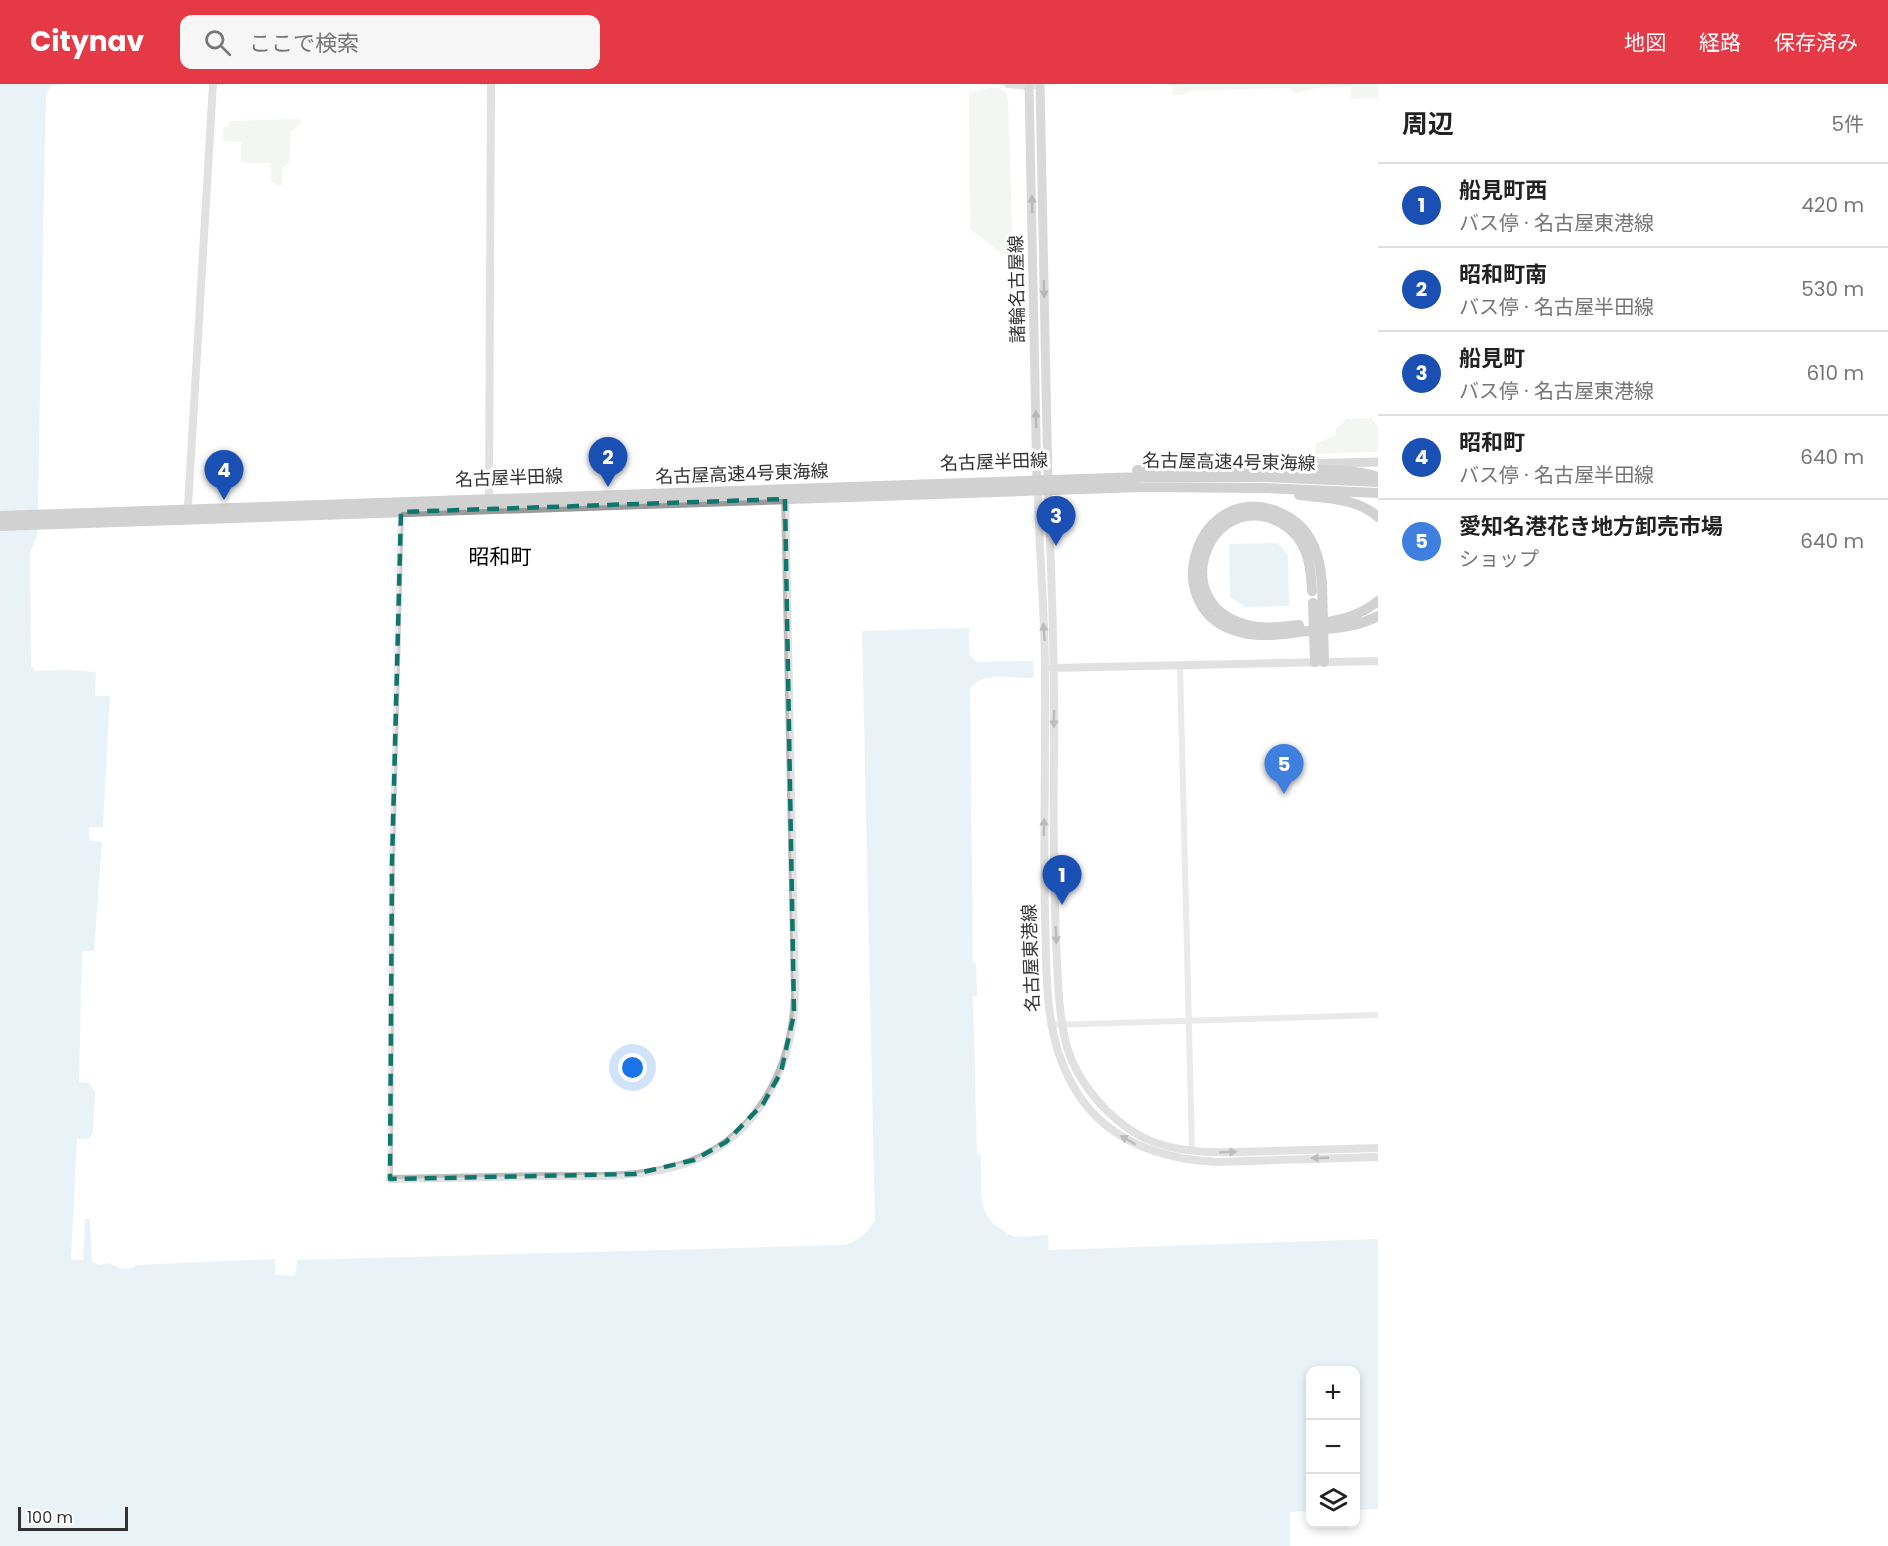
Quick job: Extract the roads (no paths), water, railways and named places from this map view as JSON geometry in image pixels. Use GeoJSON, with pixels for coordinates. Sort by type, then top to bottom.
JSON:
{"type":"FeatureCollection","features":[{"type":"Feature","properties":{"kind":"highway","name":"名古屋高速4号東海線"},"geometry":{"type":"LineString","coordinates":[[0,514],[290,507],[1035,479],[1164,468],[1335,470],[1378,480]]}},
{"type":"Feature","properties":{"kind":"highway","name":"名古屋高速4号東海線"},"geometry":{"type":"LineString","coordinates":[[0,527],[1142,487],[1267,488],[1378,493]]}},
{"type":"Feature","properties":{"kind":"highway"},"geometry":{"type":"LineString","coordinates":[[1142,487],[1318,497],[1353,503],[1378,517]]}},
{"type":"Feature","properties":{"kind":"highway"},"geometry":{"type":"LineString","coordinates":[[1319,662],[1315,586],[1318,556],[1308,535],[1290,518],[1268,508],[1243,508],[1221,518],[1204,534],[1196,548],[1192,562],[1194,586],[1206,611],[1222,625],[1242,633],[1272,635],[1332,629],[1355,625],[1378,616]]}},
{"type":"Feature","properties":{"kind":"highway"},"geometry":{"type":"LineString","coordinates":[[1315,586],[1309,558],[1300,538],[1283,524],[1269,519],[1245,518],[1231,523],[1213,537],[1203,556],[1202,579],[1210,599],[1225,615],[1245,625],[1278,627],[1329,622],[1359,614],[1378,601]]}},
{"type":"Feature","properties":{"kind":"highway"},"geometry":{"type":"LineString","coordinates":[[1313,603],[1319,662]]}},
{"type":"Feature","properties":{"kind":"main road","name":"諸輪名古屋線"},"geometry":{"type":"LineString","coordinates":[[1040,84],[1048,493]]}},
{"type":"Feature","properties":{"kind":"main road","name":"諸輪名古屋線"},"geometry":{"type":"LineString","coordinates":[[1029,85],[1035,479],[1038,494]]}},
{"type":"Feature","properties":{"kind":"main road","name":"名古屋半田線"},"geometry":{"type":"LineString","coordinates":[[0,514],[48,510],[1035,479],[1251,465],[1378,462]]}},
{"type":"Feature","properties":{"kind":"main road","name":"名古屋半田線"},"geometry":{"type":"LineString","coordinates":[[0,527],[401,517],[1378,480]]}},
{"type":"Feature","properties":{"kind":"street"},"geometry":{"type":"LineString","coordinates":[[188,506],[213,84]]}},
{"type":"Feature","properties":{"kind":"street"},"geometry":{"type":"LineString","coordinates":[[489,496],[491,84]]}},
{"type":"Feature","properties":{"kind":"street"},"geometry":{"type":"LineString","coordinates":[[1008,84],[1040,84]]}},
{"type":"Feature","properties":{"kind":"street"},"geometry":{"type":"LineString","coordinates":[[401,499],[392,862],[390,1179],[635,1174],[675,1167],[710,1152],[726,1142],[752,1118],[772,1090],[787,1052],[794,1014],[795,993],[784,486]]}},
{"type":"Feature","properties":{"kind":"street","name":"名古屋東港線"},"geometry":{"type":"LineString","coordinates":[[1048,493],[1052,854],[1062,1024],[1068,1049],[1078,1072],[1095,1097],[1128,1129],[1164,1146],[1211,1153],[1378,1148]]}},
{"type":"Feature","properties":{"kind":"street","name":"名古屋東港線"},"geometry":{"type":"LineString","coordinates":[[1038,494],[1050,668],[1044,855],[1047,996],[1050,1024],[1072,1084],[1090,1111],[1111,1130],[1152,1152],[1190,1160],[1217,1162],[1378,1157]]}},
{"type":"Feature","properties":{"kind":"street"},"geometry":{"type":"LineString","coordinates":[[1050,668],[1378,661]]}},
{"type":"Feature","properties":{"kind":"street"},"geometry":{"type":"LineString","coordinates":[[1180,666],[1192,1151]]}},
{"type":"Feature","properties":{"kind":"street"},"geometry":{"type":"LineString","coordinates":[[1050,1024],[1378,1015]]}},
{"type":"Feature","properties":{"kind":"water"},"geometry":{"type":"Polygon","coordinates":[[[0,84],[53,84],[46,93],[37,536],[30,553],[31,667],[34,671],[96,672],[95,696],[110,696],[103,827],[89,827],[91,841],[102,842],[94,951],[82,951],[79,1082],[89,1083],[95,1092],[93,1133],[88,1139],[77,1139],[71,1260],[83,1260],[85,1219],[90,1219],[92,1262],[99,1265],[108,1263],[123,1269],[133,1268],[136,1265],[275,1259],[275,1275],[295,1276],[297,1260],[845,1245],[859,1239],[875,1221],[862,631],[969,628],[969,654],[977,662],[1033,661],[1034,678],[991,677],[976,682],[970,688],[973,962],[976,963],[977,996],[973,996],[977,1154],[981,1155],[981,1196],[988,1218],[1014,1237],[1048,1235],[1049,1250],[1378,1239],[1378,1509],[1360,1510],[1360,1366],[1306,1366],[1306,1511],[1290,1512],[1290,1546],[0,1546],[0,84]]]}},
{"type":"Feature","properties":{"kind":"water"},"geometry":{"type":"Polygon","coordinates":[[[1278,543],[1288,555],[1289,606],[1245,607],[1230,597],[1229,544],[1278,543]]]}},
{"type":"Feature","properties":{"kind":"place","name":"昭和町南"},"geometry":{"type":"Point","coordinates":[608,487]}},
{"type":"Feature","properties":{"kind":"place","name":"昭和町"},"geometry":{"type":"Point","coordinates":[224,500]}},
{"type":"Feature","properties":{"kind":"place","name":"船見町"},"geometry":{"type":"Point","coordinates":[1056,546]}},
{"type":"Feature","properties":{"kind":"place","name":"愛知名港花き地方卸売市場"},"geometry":{"type":"Point","coordinates":[1284,794]}},
{"type":"Feature","properties":{"kind":"place","name":"船見町西"},"geometry":{"type":"Point","coordinates":[1062,905]}},
{"type":"Feature","properties":{"kind":"district","name":"昭和町"},"geometry":{"type":"Point","coordinates":[500,557]}}]}
